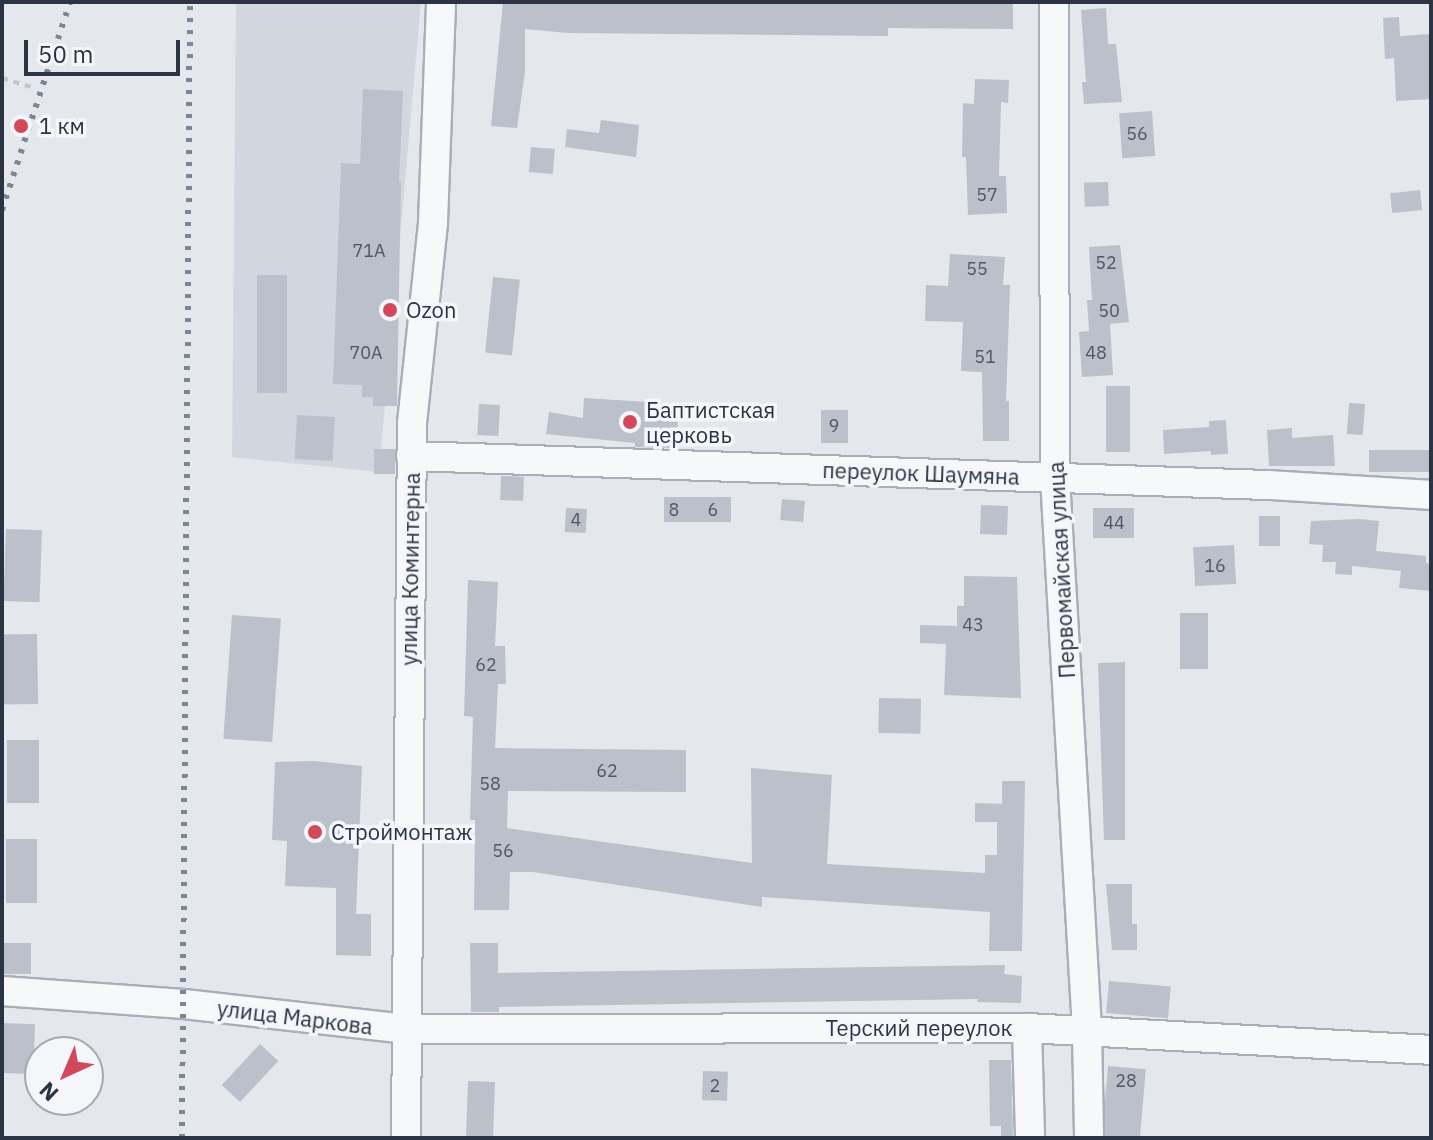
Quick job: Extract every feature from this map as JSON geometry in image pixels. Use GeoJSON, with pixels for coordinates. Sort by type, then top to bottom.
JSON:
{"type":"FeatureCollection","features":[{"type":"Feature","properties":{"kind":"street","name":"улица Коминтерна"},"geometry":{"type":"LineString","coordinates":[[406,1138],[411,456],[433,222],[441,2]]}},
{"type":"Feature","properties":{"kind":"street","name":"Первомайская улица"},"geometry":{"type":"LineString","coordinates":[[1054,2],[1055,478],[1087,1030],[1089,1138]]}},
{"type":"Feature","properties":{"kind":"street","name":"переулок Шаумяна"},"geometry":{"type":"LineString","coordinates":[[411,456],[1055,478],[1431,495]]}},
{"type":"Feature","properties":{"kind":"street","name":"улица Маркова"},"geometry":{"type":"LineString","coordinates":[[2,991],[184,1004],[406,1029]]}},
{"type":"Feature","properties":{"kind":"street","name":"Терский переулок"},"geometry":{"type":"LineString","coordinates":[[406,1029],[1027,1028],[1431,1050]]}},
{"type":"Feature","properties":{"kind":"street"},"geometry":{"type":"LineString","coordinates":[[1027,1028],[1030,1138]]}},
{"type":"Feature","properties":{"kind":"path"},"geometry":{"type":"LineString","coordinates":[[2,78],[32,87]]}},
{"type":"Feature","properties":{"kind":"shaded area"},"geometry":{"type":"Polygon","coordinates":[[[236,2],[421,2],[379,472],[232,457],[236,2]]]}},
{"type":"Feature","properties":{"kind":"building"},"geometry":{"type":"Polygon","coordinates":[[[503,2],[1013,2],[1013,29],[888,28],[888,36],[568,33],[525,29],[525,72],[517,128],[491,126],[503,2]]]}},
{"type":"Feature","properties":{"kind":"building"},"geometry":{"type":"Polygon","coordinates":[[[1106,8],[1108,44],[1116,44],[1122,102],[1084,104],[1082,82],[1086,82],[1081,10],[1106,8]]]}},
{"type":"Feature","properties":{"kind":"building"},"geometry":{"type":"Polygon","coordinates":[[[1399,17],[1400,36],[1431,34],[1431,99],[1396,101],[1394,58],[1385,59],[1383,18],[1399,17]]]}},
{"type":"Feature","properties":{"kind":"building"},"geometry":{"type":"Polygon","coordinates":[[[975,79],[1009,80],[1008,103],[1001,102],[999,176],[1006,176],[1007,213],[968,215],[966,157],[962,157],[963,103],[974,104],[975,79]]]}},
{"type":"Feature","properties":{"kind":"building"},"geometry":{"type":"Polygon","coordinates":[[[363,89],[403,91],[397,406],[373,406],[373,397],[362,397],[362,385],[333,384],[341,163],[360,164],[363,89]]]}},
{"type":"Feature","properties":{"kind":"building"},"geometry":{"type":"Polygon","coordinates":[[[1152,111],[1155,156],[1122,158],[1119,113],[1152,111]]]}},
{"type":"Feature","properties":{"kind":"building"},"geometry":{"type":"Polygon","coordinates":[[[601,120],[639,125],[636,157],[565,147],[567,129],[599,133],[601,120]]]}},
{"type":"Feature","properties":{"kind":"building"},"geometry":{"type":"Polygon","coordinates":[[[531,147],[555,149],[553,174],[529,172],[531,147]]]}},
{"type":"Feature","properties":{"kind":"building"},"geometry":{"type":"Polygon","coordinates":[[[1108,182],[1109,206],[1085,207],[1084,183],[1108,182]]]}},
{"type":"Feature","properties":{"kind":"building"},"geometry":{"type":"Polygon","coordinates":[[[1420,190],[1422,210],[1392,213],[1390,193],[1420,190]]]}},
{"type":"Feature","properties":{"kind":"building"},"geometry":{"type":"Polygon","coordinates":[[[1120,245],[1129,322],[1110,324],[1113,375],[1082,377],[1079,332],[1089,331],[1087,300],[1092,300],[1089,247],[1120,245]]]}},
{"type":"Feature","properties":{"kind":"building"},"geometry":{"type":"Polygon","coordinates":[[[950,254],[1005,257],[1003,285],[1010,285],[1006,401],[1009,401],[1009,441],[983,441],[982,372],[961,371],[963,322],[925,321],[926,285],[948,286],[950,254]]]}},
{"type":"Feature","properties":{"kind":"building"},"geometry":{"type":"Polygon","coordinates":[[[257,275],[287,275],[287,393],[257,393],[257,275]]]}},
{"type":"Feature","properties":{"kind":"building"},"geometry":{"type":"Polygon","coordinates":[[[493,277],[520,280],[512,355],[485,353],[493,277]]]}},
{"type":"Feature","properties":{"kind":"building"},"geometry":{"type":"Polygon","coordinates":[[[1106,386],[1130,386],[1130,452],[1106,452],[1106,386]]]}},
{"type":"Feature","properties":{"kind":"building","name":"Баптистская церковь"},"geometry":{"type":"Polygon","coordinates":[[[584,398],[679,404],[676,448],[635,447],[635,443],[546,434],[549,412],[583,418],[584,398]]]}},
{"type":"Feature","properties":{"kind":"building"},"geometry":{"type":"Polygon","coordinates":[[[1349,403],[1365,404],[1363,435],[1347,434],[1349,403]]]}},
{"type":"Feature","properties":{"kind":"building"},"geometry":{"type":"Polygon","coordinates":[[[479,404],[500,405],[498,436],[477,435],[479,404]]]}},
{"type":"Feature","properties":{"kind":"building"},"geometry":{"type":"Polygon","coordinates":[[[821,410],[848,410],[848,443],[821,443],[821,410]]]}},
{"type":"Feature","properties":{"kind":"building"},"geometry":{"type":"Polygon","coordinates":[[[297,415],[335,417],[333,461],[295,459],[297,415]]]}},
{"type":"Feature","properties":{"kind":"building"},"geometry":{"type":"Polygon","coordinates":[[[1226,420],[1228,454],[1211,455],[1211,451],[1164,454],[1163,430],[1209,427],[1209,421],[1226,420]]]}},
{"type":"Feature","properties":{"kind":"building"},"geometry":{"type":"Polygon","coordinates":[[[1292,428],[1292,438],[1333,435],[1335,466],[1269,466],[1267,430],[1292,428]]]}},
{"type":"Feature","properties":{"kind":"building"},"geometry":{"type":"Polygon","coordinates":[[[374,449],[395,449],[395,474],[374,474],[374,449]]]}},
{"type":"Feature","properties":{"kind":"building"},"geometry":{"type":"Polygon","coordinates":[[[1369,450],[1431,450],[1431,472],[1369,472],[1369,450]]]}},
{"type":"Feature","properties":{"kind":"building"},"geometry":{"type":"Polygon","coordinates":[[[501,476],[524,477],[523,501],[500,500],[501,476]]]}},
{"type":"Feature","properties":{"kind":"building"},"geometry":{"type":"Polygon","coordinates":[[[664,497],[731,497],[731,522],[664,522],[664,497]]]}},
{"type":"Feature","properties":{"kind":"building"},"geometry":{"type":"Polygon","coordinates":[[[782,499],[805,501],[803,522],[780,520],[782,499]]]}},
{"type":"Feature","properties":{"kind":"building"},"geometry":{"type":"Polygon","coordinates":[[[981,505],[1008,506],[1007,535],[980,534],[981,505]]]}},
{"type":"Feature","properties":{"kind":"building"},"geometry":{"type":"Polygon","coordinates":[[[566,508],[587,509],[586,533],[565,532],[566,508]]]}},
{"type":"Feature","properties":{"kind":"building"},"geometry":{"type":"Polygon","coordinates":[[[1093,508],[1134,508],[1134,538],[1093,538],[1093,508]]]}},
{"type":"Feature","properties":{"kind":"building"},"geometry":{"type":"Polygon","coordinates":[[[1259,516],[1280,516],[1280,546],[1259,546],[1259,516]]]}},
{"type":"Feature","properties":{"kind":"building"},"geometry":{"type":"Polygon","coordinates":[[[1311,521],[1379,521],[1376,551],[1426,556],[1426,563],[1431,564],[1431,591],[1399,588],[1401,571],[1352,566],[1352,575],[1335,574],[1336,562],[1322,562],[1323,545],[1309,544],[1311,521]]]}},
{"type":"Feature","properties":{"kind":"building"},"geometry":{"type":"Polygon","coordinates":[[[6,529],[42,530],[39,602],[3,601],[6,529]]]}},
{"type":"Feature","properties":{"kind":"building"},"geometry":{"type":"Polygon","coordinates":[[[1234,545],[1236,584],[1195,586],[1193,547],[1234,545]]]}},
{"type":"Feature","properties":{"kind":"building"},"geometry":{"type":"Polygon","coordinates":[[[964,576],[1017,577],[1021,698],[944,695],[946,644],[920,643],[920,625],[957,626],[957,606],[964,606],[964,576]]]}},
{"type":"Feature","properties":{"kind":"building"},"geometry":{"type":"Polygon","coordinates":[[[468,580],[498,582],[495,646],[505,646],[506,684],[498,684],[495,748],[686,750],[686,792],[508,791],[507,828],[752,863],[751,768],[832,775],[827,864],[985,873],[985,855],[997,855],[997,822],[975,822],[975,803],[1002,804],[1002,781],[1025,781],[1022,951],[989,951],[990,912],[762,897],[762,907],[533,872],[510,872],[509,910],[474,910],[475,820],[470,820],[473,717],[464,716],[468,580]]]}},
{"type":"Feature","properties":{"kind":"building"},"geometry":{"type":"Polygon","coordinates":[[[1180,613],[1208,613],[1208,669],[1180,669],[1180,613]]]}},
{"type":"Feature","properties":{"kind":"building"},"geometry":{"type":"Polygon","coordinates":[[[232,615],[281,618],[272,742],[223,739],[232,615]]]}},
{"type":"Feature","properties":{"kind":"building"},"geometry":{"type":"Polygon","coordinates":[[[37,634],[38,704],[3,705],[2,635],[37,634]]]}},
{"type":"Feature","properties":{"kind":"building"},"geometry":{"type":"Polygon","coordinates":[[[1125,662],[1125,840],[1104,840],[1098,663],[1125,662]]]}},
{"type":"Feature","properties":{"kind":"building"},"geometry":{"type":"Polygon","coordinates":[[[879,698],[921,699],[920,734],[878,733],[879,698]]]}},
{"type":"Feature","properties":{"kind":"building"},"geometry":{"type":"Polygon","coordinates":[[[7,740],[39,740],[39,803],[7,803],[7,740]]]}},
{"type":"Feature","properties":{"kind":"building","name":"Строймонтаж"},"geometry":{"type":"Polygon","coordinates":[[[314,761],[362,766],[356,914],[371,914],[371,956],[336,955],[336,888],[285,886],[287,841],[272,840],[275,762],[314,761]]]}},
{"type":"Feature","properties":{"kind":"building"},"geometry":{"type":"Polygon","coordinates":[[[6,839],[37,839],[37,903],[6,903],[6,839]]]}},
{"type":"Feature","properties":{"kind":"building"},"geometry":{"type":"Polygon","coordinates":[[[1106,884],[1132,884],[1132,924],[1137,924],[1137,950],[1112,950],[1106,884]]]}},
{"type":"Feature","properties":{"kind":"building"},"geometry":{"type":"Polygon","coordinates":[[[2,943],[31,943],[31,974],[2,974],[2,943]]]}},
{"type":"Feature","properties":{"kind":"building"},"geometry":{"type":"Polygon","coordinates":[[[470,943],[498,943],[498,973],[1005,965],[1004,974],[1022,976],[1021,1003],[977,1002],[978,999],[499,1007],[499,1012],[471,1012],[470,943]]]}},
{"type":"Feature","properties":{"kind":"building"},"geometry":{"type":"Polygon","coordinates":[[[1109,981],[1171,986],[1168,1018],[1106,1013],[1109,981]]]}},
{"type":"Feature","properties":{"kind":"building"},"geometry":{"type":"Polygon","coordinates":[[[2,1023],[35,1024],[35,1036],[24,1036],[24,1074],[2,1073],[2,1023]]]}},
{"type":"Feature","properties":{"kind":"building"},"geometry":{"type":"Polygon","coordinates":[[[260,1044],[278,1061],[240,1102],[222,1085],[260,1044]]]}},
{"type":"Feature","properties":{"kind":"building"},"geometry":{"type":"Polygon","coordinates":[[[989,1060],[1011,1060],[1013,1138],[1001,1138],[1001,1126],[990,1126],[989,1060]]]}},
{"type":"Feature","properties":{"kind":"building"},"geometry":{"type":"Polygon","coordinates":[[[1108,1066],[1146,1069],[1140,1138],[1102,1138],[1108,1066]]]}},
{"type":"Feature","properties":{"kind":"building"},"geometry":{"type":"Polygon","coordinates":[[[703,1071],[728,1072],[727,1101],[702,1100],[703,1071]]]}},
{"type":"Feature","properties":{"kind":"building"},"geometry":{"type":"Polygon","coordinates":[[[468,1081],[495,1082],[493,1138],[466,1137],[468,1081]]]}},
{"type":"Feature","properties":{"kind":"railway"},"geometry":{"type":"LineString","coordinates":[[2,210],[70,2]]}},
{"type":"Feature","properties":{"kind":"railway"},"geometry":{"type":"LineString","coordinates":[[182,1138],[190,2]]}},
{"type":"Feature","properties":{"kind":"place","name":"1 км"},"geometry":{"type":"Point","coordinates":[21,126]}},
{"type":"Feature","properties":{"kind":"place","name":"Ozon"},"geometry":{"type":"Point","coordinates":[390,310]}},
{"type":"Feature","properties":{"kind":"place","name":"Баптистская церковь"},"geometry":{"type":"Point","coordinates":[630,422]}},
{"type":"Feature","properties":{"kind":"place","name":"Строймонтаж"},"geometry":{"type":"Point","coordinates":[315,832]}}]}
